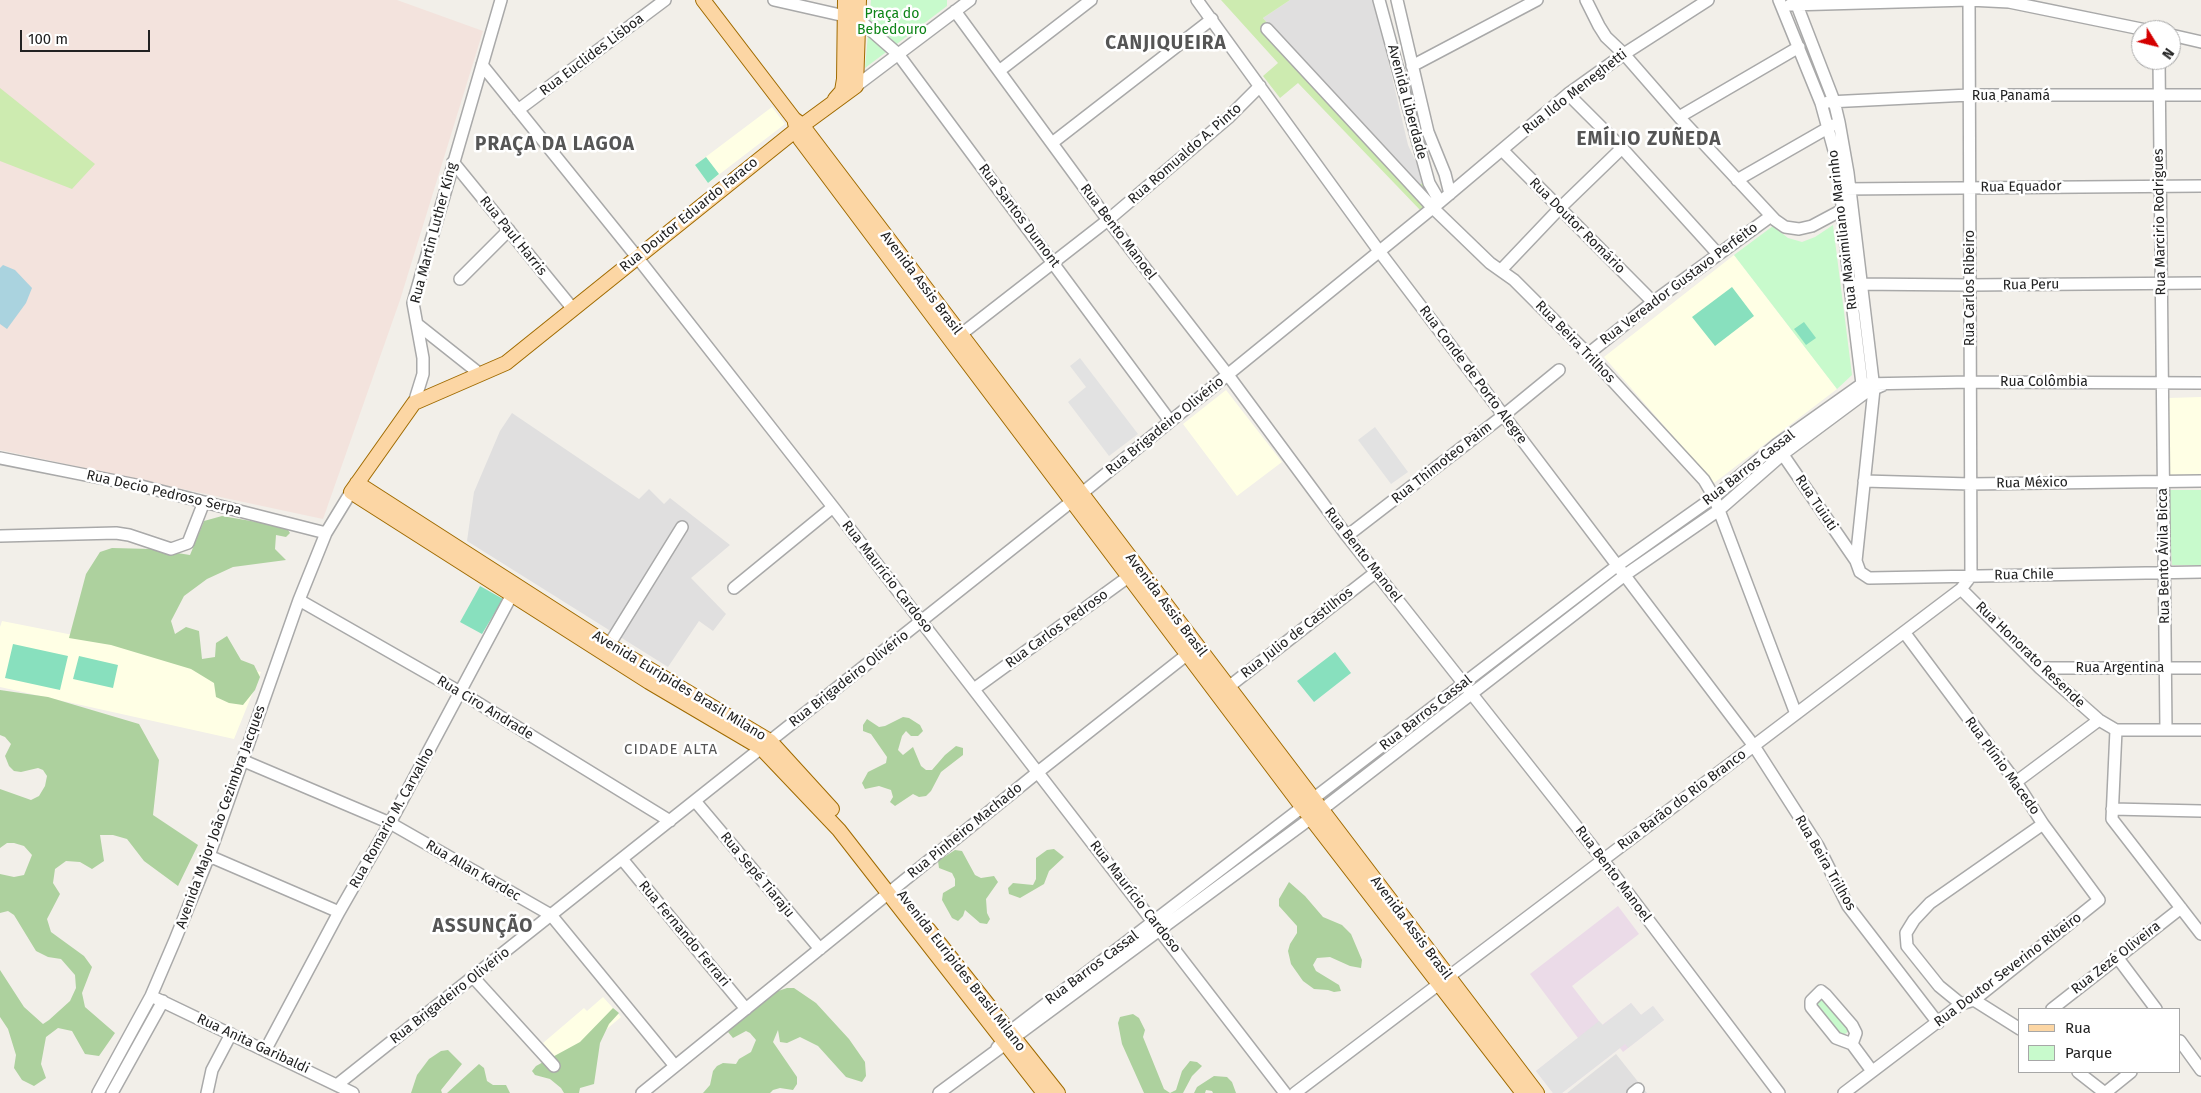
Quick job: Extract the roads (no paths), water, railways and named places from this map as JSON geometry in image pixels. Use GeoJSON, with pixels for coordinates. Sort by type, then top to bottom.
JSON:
{"type":"FeatureCollection","features":[{"type":"Feature","properties":{"kind":"main road","name":"Avenida Assis Brasil"},"geometry":{"type":"LineString","coordinates":[[703,0],[1223,691],[1445,981],[1537,1093]]}},
{"type":"Feature","properties":{"kind":"main road"},"geometry":{"type":"LineString","coordinates":[[845,0],[851,17],[856,86]]}},
{"type":"Feature","properties":{"kind":"main road"},"geometry":{"type":"LineString","coordinates":[[832,103],[842,90],[851,17],[859,0]]}},
{"type":"Feature","properties":{"kind":"main road","name":"Rua Doutor Eduardo Faraco"},"geometry":{"type":"LineString","coordinates":[[414,403],[506,362],[638,257],[797,125],[856,86]]}},
{"type":"Feature","properties":{"kind":"main road","name":"Rua Martin Luther King"},"geometry":{"type":"LineString","coordinates":[[354,487],[414,403]]}},
{"type":"Feature","properties":{"kind":"main road","name":"Avenida Euripides Brasil Milano"},"geometry":{"type":"LineString","coordinates":[[354,487],[652,678],[766,745],[843,828],[961,979],[1044,1093]]}},
{"type":"Feature","properties":{"kind":"main road","name":"Avenida Euripides Brasil Milano"},"geometry":{"type":"LineString","coordinates":[[556,616],[609,645],[652,678]]}},
{"type":"Feature","properties":{"kind":"main road","name":"Avenida Assis Brasil"},"geometry":{"type":"LineString","coordinates":[[1445,981],[1523,1093]]}},
{"type":"Feature","properties":{"kind":"main road","name":"Avenida Euripides Brasil Milano"},"geometry":{"type":"LineString","coordinates":[[1005,1040],[1058,1093]]}},
{"type":"Feature","properties":{"kind":"street","name":"Rua Martin Luther King"},"geometry":{"type":"LineString","coordinates":[[414,403],[423,374],[413,303],[501,0]]}},
{"type":"Feature","properties":{"kind":"street","name":"Rua Euclides Lisboa"},"geometry":{"type":"LineString","coordinates":[[518,110],[666,0]]}},
{"type":"Feature","properties":{"kind":"street"},"geometry":{"type":"LineString","coordinates":[[774,0],[851,17]]}},
{"type":"Feature","properties":{"kind":"street","name":"Rua Doutor Eduardo Faraco"},"geometry":{"type":"LineString","coordinates":[[856,86],[898,54],[955,5],[970,0]]}},
{"type":"Feature","properties":{"kind":"street"},"geometry":{"type":"LineString","coordinates":[[999,71],[1091,0]]}},
{"type":"Feature","properties":{"kind":"street","name":"Rua Conde de Porto Alegre"},"geometry":{"type":"LineString","coordinates":[[1197,0],[1379,251],[1754,746]]}},
{"type":"Feature","properties":{"kind":"street","name":"Avenida Liberdade"},"geometry":{"type":"LineString","coordinates":[[1379,0],[1429,183],[1437,205]]}},
{"type":"Feature","properties":{"kind":"street","name":"Avenida Liberdade"},"geometry":{"type":"LineString","coordinates":[[1397,0],[1428,132],[1445,174],[1450,194]]}},
{"type":"Feature","properties":{"kind":"street"},"geometry":{"type":"LineString","coordinates":[[1412,66],[1537,0]]}},
{"type":"Feature","properties":{"kind":"street"},"geometry":{"type":"LineString","coordinates":[[1586,0],[1606,37],[1624,54],[1679,117],[1771,216],[1785,227],[1799,229],[1812,226],[1842,210]]}},
{"type":"Feature","properties":{"kind":"street","name":"Rua Ildo Meneghetti"},"geometry":{"type":"LineString","coordinates":[[1450,194],[1568,94],[1624,54],[1708,0]]}},
{"type":"Feature","properties":{"kind":"street","name":"Rua Carlos Ribeiro"},"geometry":{"type":"LineString","coordinates":[[1969,0],[1971,576]]}},
{"type":"Feature","properties":{"kind":"street"},"geometry":{"type":"LineString","coordinates":[[1788,3],[2024,0]]}},
{"type":"Feature","properties":{"kind":"street"},"geometry":{"type":"LineString","coordinates":[[2009,1],[2131,27]]}},
{"type":"Feature","properties":{"kind":"street","name":"Rua Maximiliano Marinho"},"geometry":{"type":"LineString","coordinates":[[1788,3],[1799,47],[1821,103],[1845,189],[1842,210],[1855,284]]}},
{"type":"Feature","properties":{"kind":"street","name":"Rua Maximiliano Marinho"},"geometry":{"type":"LineString","coordinates":[[1788,3],[1834,101],[1839,122],[1855,284],[1872,408],[1856,561]]}},
{"type":"Feature","properties":{"kind":"street","name":"Rua Bento Manoel"},"geometry":{"type":"LineString","coordinates":[[955,5],[999,71],[1108,220],[1228,375],[1347,536],[1603,860],[1779,1093]]}},
{"type":"Feature","properties":{"kind":"street","name":"Rua Santos Dumont"},"geometry":{"type":"LineString","coordinates":[[851,17],[868,26],[898,54],[1170,421]]}},
{"type":"Feature","properties":{"kind":"street"},"geometry":{"type":"LineString","coordinates":[[1052,143],[1212,19]]}},
{"type":"Feature","properties":{"kind":"street","name":"Rua Beira Trilhos"},"geometry":{"type":"LineString","coordinates":[[1267,29],[1437,205],[1490,263],[1514,280],[1588,354],[1704,480],[1714,497],[1796,714]]}},
{"type":"Feature","properties":{"kind":"street"},"geometry":{"type":"LineString","coordinates":[[2181,37],[2201,42]]}},
{"type":"Feature","properties":{"kind":"street"},"geometry":{"type":"LineString","coordinates":[[1679,117],[1799,47]]}},
{"type":"Feature","properties":{"kind":"street","name":"Rua Maurício Cardoso"},"geometry":{"type":"LineString","coordinates":[[482,65],[638,257],[922,621],[1285,1093]]}},
{"type":"Feature","properties":{"kind":"street","name":"Rua Marcirio Rodrigues"},"geometry":{"type":"LineString","coordinates":[[2159,70],[2162,383]]}},
{"type":"Feature","properties":{"kind":"street","name":"Rua Romualdo A. Pinto"},"geometry":{"type":"LineString","coordinates":[[956,338],[1108,220],[1228,118],[1260,86]]}},
{"type":"Feature","properties":{"kind":"street"},"geometry":{"type":"LineString","coordinates":[[1568,94],[1622,148],[1718,254]]}},
{"type":"Feature","properties":{"kind":"street","name":"Rua Panamá"},"geometry":{"type":"LineString","coordinates":[[1821,103],[1969,95],[2201,95]]}},
{"type":"Feature","properties":{"kind":"street"},"geometry":{"type":"LineString","coordinates":[[1408,106],[1421,102]]}},
{"type":"Feature","properties":{"kind":"street"},"geometry":{"type":"LineString","coordinates":[[1737,180],[1839,122]]}},
{"type":"Feature","properties":{"kind":"street"},"geometry":{"type":"LineString","coordinates":[[1501,270],[1560,208],[1622,148]]}},
{"type":"Feature","properties":{"kind":"street","name":"Rua Doutor Romário"},"geometry":{"type":"LineString","coordinates":[[1502,150],[1653,302]]}},
{"type":"Feature","properties":{"kind":"street","name":"Rua Paul Harris"},"geometry":{"type":"LineString","coordinates":[[453,162],[573,309]]}},
{"type":"Feature","properties":{"kind":"street","name":"Rua Equador"},"geometry":{"type":"LineString","coordinates":[[1845,189],[2201,186]]}},
{"type":"Feature","properties":{"kind":"street","name":"Rua Brigadeiro Olivério"},"geometry":{"type":"LineString","coordinates":[[338,1084],[1077,497],[1450,194]]}},
{"type":"Feature","properties":{"kind":"street","name":"Rua Vereador Gustavo Perfeito"},"geometry":{"type":"LineString","coordinates":[[1588,354],[1653,302],[1771,216]]}},
{"type":"Feature","properties":{"kind":"street"},"geometry":{"type":"LineString","coordinates":[[460,279],[509,230]]}},
{"type":"Feature","properties":{"kind":"street","name":"Rua Peru"},"geometry":{"type":"LineString","coordinates":[[1855,284],[2201,283]]}},
{"type":"Feature","properties":{"kind":"street"},"geometry":{"type":"LineString","coordinates":[[417,324],[480,374]]}},
{"type":"Feature","properties":{"kind":"street","name":"Rua Thimoteo Paim"},"geometry":{"type":"LineString","coordinates":[[1347,536],[1504,415],[1559,370]]}},
{"type":"Feature","properties":{"kind":"street","name":"Rua Colômbia"},"geometry":{"type":"LineString","coordinates":[[1869,387],[1887,384],[1971,382],[2201,383]]}},
{"type":"Feature","properties":{"kind":"street","name":"Rua Bento Ávila Bicca"},"geometry":{"type":"LineString","coordinates":[[2162,383],[2166,729]]}},
{"type":"Feature","properties":{"kind":"street","name":"Rua Barros Cassal"},"geometry":{"type":"LineString","coordinates":[[939,1093],[1005,1040],[1226,873],[1472,694],[1714,497],[1869,387]]}},
{"type":"Feature","properties":{"kind":"street","name":"Rua Barros Cassal"},"geometry":{"type":"LineString","coordinates":[[1313,808],[1464,683],[1622,570],[1719,510],[1780,450]]}},
{"type":"Feature","properties":{"kind":"street","name":"Rua Tuiuti"},"geometry":{"type":"LineString","coordinates":[[1780,450],[1856,561]]}},
{"type":"Feature","properties":{"kind":"street","name":"Rua Decio Pedroso Serpa"},"geometry":{"type":"LineString","coordinates":[[0,458],[141,486],[326,533]]}},
{"type":"Feature","properties":{"kind":"street","name":"Rua México"},"geometry":{"type":"LineString","coordinates":[[1864,481],[1970,484],[2201,481]]}},
{"type":"Feature","properties":{"kind":"street","name":"Rua Martin Luther King"},"geometry":{"type":"LineString","coordinates":[[326,533],[354,487]]}},
{"type":"Feature","properties":{"kind":"street"},"geometry":{"type":"LineString","coordinates":[[0,536],[116,533],[130,535],[171,549],[188,543],[204,502]]}},
{"type":"Feature","properties":{"kind":"street"},"geometry":{"type":"LineString","coordinates":[[734,588],[833,508]]}},
{"type":"Feature","properties":{"kind":"street"},"geometry":{"type":"LineString","coordinates":[[609,645],[682,526]]}},
{"type":"Feature","properties":{"kind":"street","name":"Avenida Major João Cezimbra Jacques"},"geometry":{"type":"LineString","coordinates":[[98,1093],[151,996],[209,856],[244,761],[299,600],[326,533]]}},
{"type":"Feature","properties":{"kind":"street","name":"Rua Chile"},"geometry":{"type":"LineString","coordinates":[[1856,561],[1860,572],[1868,578],[2201,572]]}},
{"type":"Feature","properties":{"kind":"street","name":"Rua Julio de Castilhos"},"geometry":{"type":"LineString","coordinates":[[1223,691],[1376,572]]}},
{"type":"Feature","properties":{"kind":"street","name":"Rua Carlos Pedroso"},"geometry":{"type":"LineString","coordinates":[[974,689],[1134,573]]}},
{"type":"Feature","properties":{"kind":"street","name":"Rua Barão do Rio Branco"},"geometry":{"type":"LineString","coordinates":[[1294,1093],[1445,981],[1961,589],[1971,576]]}},
{"type":"Feature","properties":{"kind":"street","name":"Rua Honorato Resende"},"geometry":{"type":"LineString","coordinates":[[1961,589],[2040,668],[2099,720],[2116,730]]}},
{"type":"Feature","properties":{"kind":"street","name":"Rua Romario M. Carvalho"},"geometry":{"type":"LineString","coordinates":[[266,1049],[514,590]]}},
{"type":"Feature","properties":{"kind":"street","name":"Rua Ciro Andrade"},"geometry":{"type":"LineString","coordinates":[[299,600],[460,692],[670,821]]}},
{"type":"Feature","properties":{"kind":"street","name":"Rua Plínio Macedo"},"geometry":{"type":"LineString","coordinates":[[1904,632],[2016,782],[2043,824],[2099,900]]}},
{"type":"Feature","properties":{"kind":"street","name":"Rua Pinheiro Machado"},"geometry":{"type":"LineString","coordinates":[[642,1093],[1038,772],[1192,650]]}},
{"type":"Feature","properties":{"kind":"street","name":"Rua Argentina"},"geometry":{"type":"LineString","coordinates":[[2040,668],[2201,668]]}},
{"type":"Feature","properties":{"kind":"street"},"geometry":{"type":"LineString","coordinates":[[2016,782],[2099,720]]}},
{"type":"Feature","properties":{"kind":"street"},"geometry":{"type":"LineString","coordinates":[[2201,730],[2116,730],[2112,809],[2112,819],[2201,934]]}},
{"type":"Feature","properties":{"kind":"street","name":"Rua Beira Trilhos"},"geometry":{"type":"LineString","coordinates":[[1754,746],[1818,846],[1848,906],[1938,1023]]}},
{"type":"Feature","properties":{"kind":"street","name":"Rua Allan Kardec"},"geometry":{"type":"LineString","coordinates":[[244,761],[390,822],[551,915],[676,1066]]}},
{"type":"Feature","properties":{"kind":"street","name":"Rua Sepé Tiaraju"},"geometry":{"type":"LineString","coordinates":[[695,801],[820,949]]}},
{"type":"Feature","properties":{"kind":"street"},"geometry":{"type":"LineString","coordinates":[[2112,809],[2201,812]]}},
{"type":"Feature","properties":{"kind":"street"},"geometry":{"type":"LineString","coordinates":[[1961,1004],[1939,986],[1907,946],[1906,933],[1914,920],[1930,903],[2043,824]]}},
{"type":"Feature","properties":{"kind":"street"},"geometry":{"type":"LineString","coordinates":[[209,856],[339,912]]}},
{"type":"Feature","properties":{"kind":"street","name":"Rua Fernando Ferrari"},"geometry":{"type":"LineString","coordinates":[[622,859],[746,1009]]}},
{"type":"Feature","properties":{"kind":"street","name":"Rua Doutor Severino Ribeiro"},"geometry":{"type":"LineString","coordinates":[[1844,1093],[1961,1004],[1974,1000],[2099,900]]}},
{"type":"Feature","properties":{"kind":"street","name":"Rua Zezé Oliveira"},"geometry":{"type":"LineString","coordinates":[[2053,1008],[2181,908]]}},
{"type":"Feature","properties":{"kind":"street"},"geometry":{"type":"LineString","coordinates":[[2117,957],[2155,1008]]}},
{"type":"Feature","properties":{"kind":"street"},"geometry":{"type":"LineString","coordinates":[[473,977],[554,1066]]}},
{"type":"Feature","properties":{"kind":"street"},"geometry":{"type":"LineString","coordinates":[[1852,1044],[1856,1033],[1852,1025],[1826,995],[1820,991],[1811,1002],[1811,1007],[1836,1038],[1852,1044],[1872,1071]]}},
{"type":"Feature","properties":{"kind":"street","name":"Rua Anita Garibaldi"},"geometry":{"type":"LineString","coordinates":[[151,996],[266,1049],[354,1093]]}},
{"type":"Feature","properties":{"kind":"street"},"geometry":{"type":"LineString","coordinates":[[1974,1000],[2018,1028]]}},
{"type":"Feature","properties":{"kind":"street"},"geometry":{"type":"LineString","coordinates":[[112,1093],[163,1001]]}},
{"type":"Feature","properties":{"kind":"street"},"geometry":{"type":"LineString","coordinates":[[207,1093],[212,1070],[231,1034]]}},
{"type":"Feature","properties":{"kind":"street"},"geometry":{"type":"LineString","coordinates":[[2181,1042],[2201,1070]]}},
{"type":"Feature","properties":{"kind":"street"},"geometry":{"type":"LineString","coordinates":[[2079,1073],[2105,1093],[2130,1073]]}},
{"type":"Feature","properties":{"kind":"water"},"geometry":{"type":"Polygon","coordinates":[[[3,265],[15,270],[32,288],[26,303],[7,329],[0,324],[0,268],[3,265]]]}},
{"type":"Feature","properties":{"kind":"district","name":"CANJIQUEIRA"},"geometry":{"type":"Point","coordinates":[1166,44]}},
{"type":"Feature","properties":{"kind":"district","name":"EMÍLIO ZUÑEDA"},"geometry":{"type":"Point","coordinates":[1649,140]}},
{"type":"Feature","properties":{"kind":"district","name":"PRAÇA DA LAGOA"},"geometry":{"type":"Point","coordinates":[555,145]}},
{"type":"Feature","properties":{"kind":"district","name":"CIDADE ALTA"},"geometry":{"type":"Point","coordinates":[671,750]}},
{"type":"Feature","properties":{"kind":"district","name":"ASSUNÇÃO"},"geometry":{"type":"Point","coordinates":[483,927]}},
{"type":"Feature","properties":{"kind":"park label","name":"Praça do Bebedouro"},"geometry":{"type":"Point","coordinates":[892,22]}}]}
